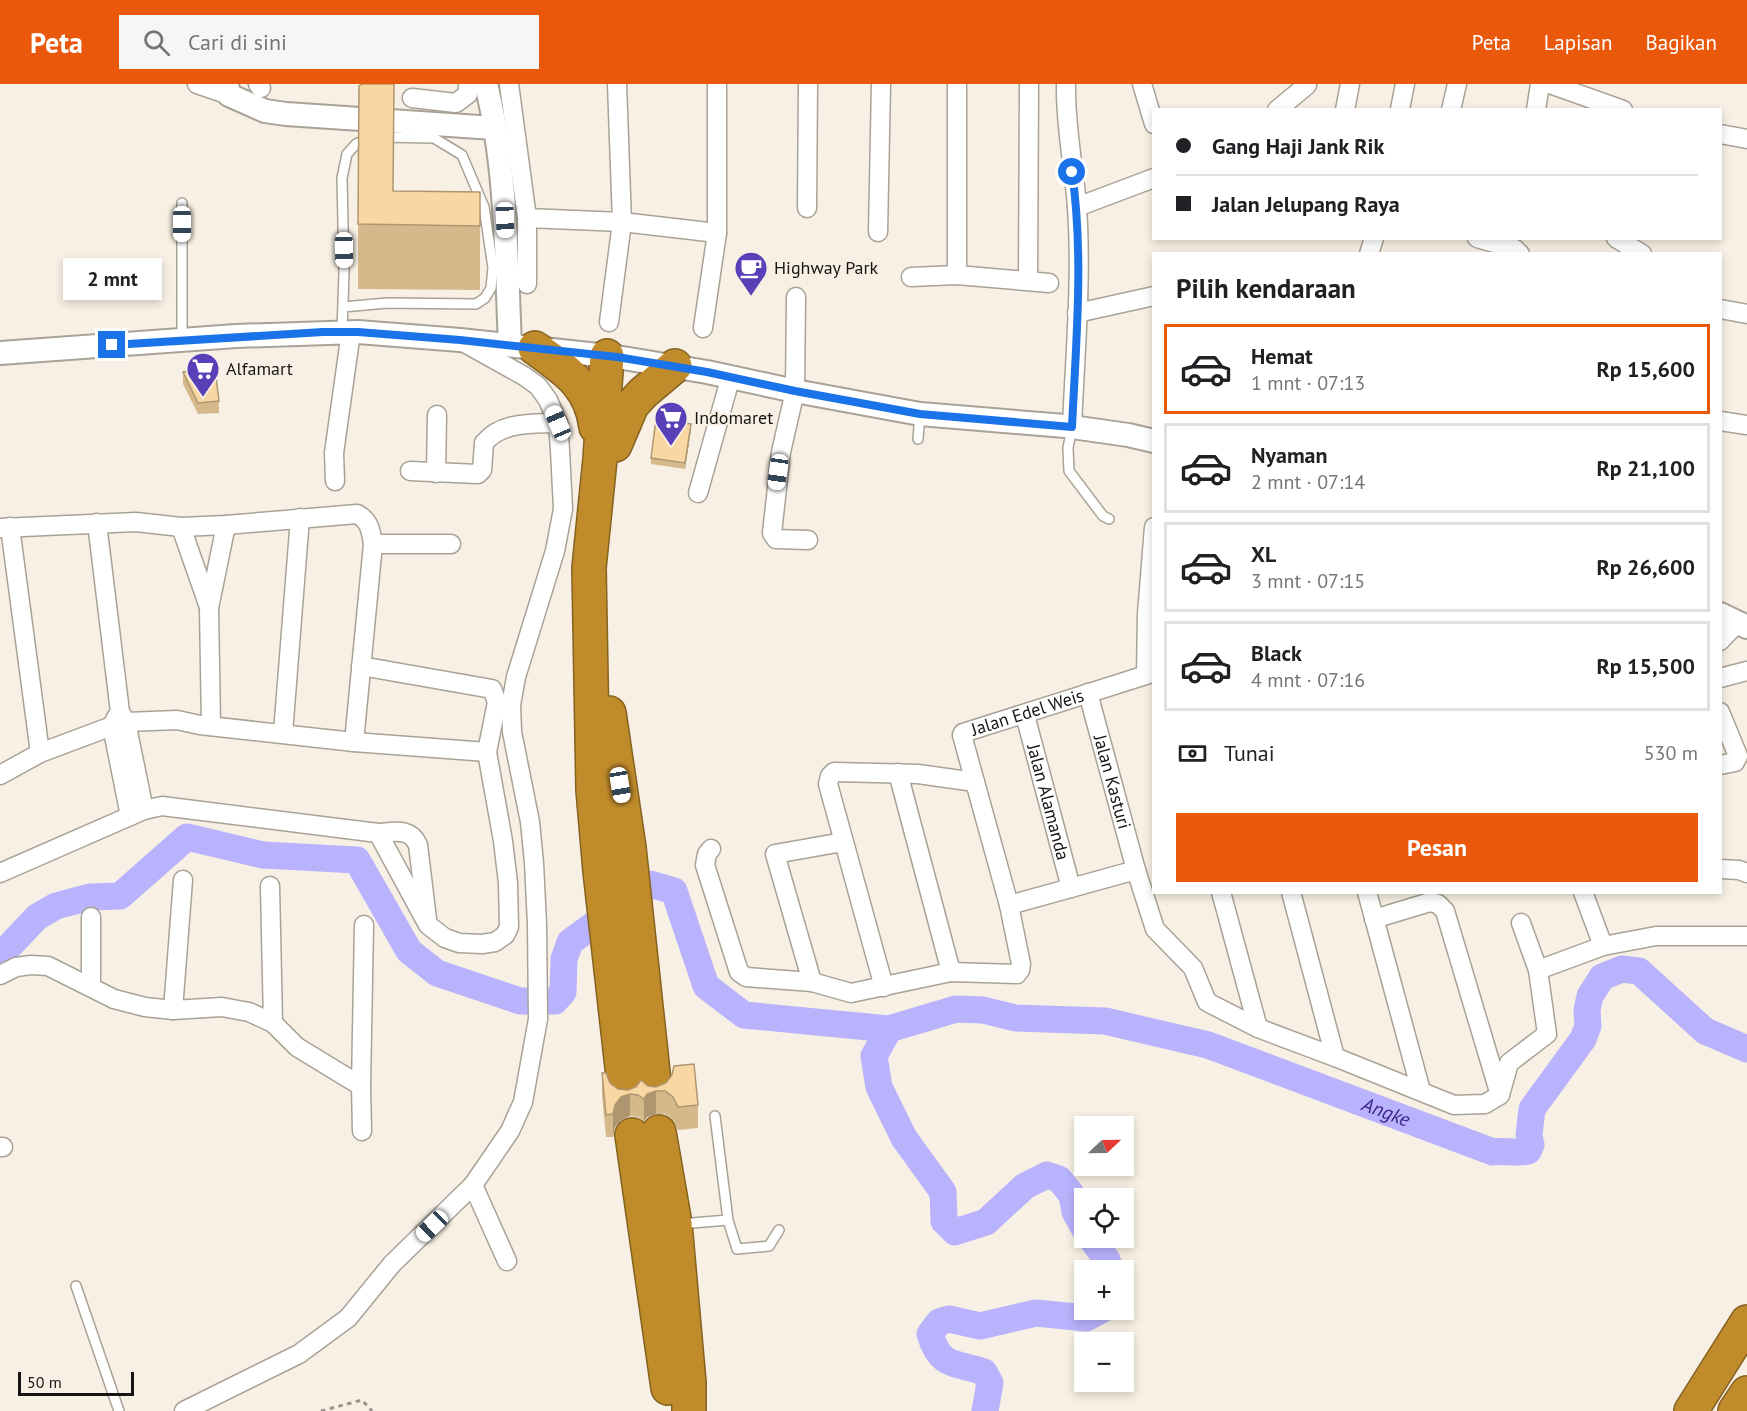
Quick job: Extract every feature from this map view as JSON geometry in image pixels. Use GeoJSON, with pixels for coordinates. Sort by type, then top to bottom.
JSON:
{"type":"FeatureCollection","features":[{"type":"Feature","properties":{"kind":"highway"},"geometry":{"type":"LineString","coordinates":[[523,346],[564,368],[583,388],[594,410],[608,452]]}},
{"type":"Feature","properties":{"kind":"highway"},"geometry":{"type":"LineString","coordinates":[[612,357],[608,452],[606,652],[610,722],[629,848],[639,938],[640,1093],[610,961],[600,871],[593,790],[589,568],[608,452],[632,405],[675,366]]}},
{"type":"Feature","properties":{"kind":"highway"},"geometry":{"type":"LineString","coordinates":[[646,1133],[689,1383],[689,1411]]}},
{"type":"Feature","properties":{"kind":"highway"},"geometry":{"type":"LineString","coordinates":[[660,1221],[668,1411]]}},
{"type":"Feature","properties":{"kind":"highway"},"geometry":{"type":"LineString","coordinates":[[1690,1411],[1747,1322]]}},
{"type":"Feature","properties":{"kind":"highway"},"geometry":{"type":"LineString","coordinates":[[1735,1411],[1747,1393]]}},
{"type":"Feature","properties":{"kind":"street"},"geometry":{"type":"LineString","coordinates":[[412,98],[456,103],[468,94],[468,84]]}},
{"type":"Feature","properties":{"kind":"street"},"geometry":{"type":"LineString","coordinates":[[486,84],[523,346]]}},
{"type":"Feature","properties":{"kind":"street"},"geometry":{"type":"LineString","coordinates":[[509,84],[527,218],[527,284]]}},
{"type":"Feature","properties":{"kind":"street"},"geometry":{"type":"LineString","coordinates":[[609,322],[622,222],[617,84]]}},
{"type":"Feature","properties":{"kind":"street"},"geometry":{"type":"LineString","coordinates":[[703,328],[717,233],[717,84]]}},
{"type":"Feature","properties":{"kind":"street"},"geometry":{"type":"LineString","coordinates":[[807,208],[808,84]]}},
{"type":"Feature","properties":{"kind":"street"},"geometry":{"type":"LineString","coordinates":[[878,232],[881,84]]}},
{"type":"Feature","properties":{"kind":"street"},"geometry":{"type":"LineString","coordinates":[[957,84],[957,275]]}},
{"type":"Feature","properties":{"kind":"street"},"geometry":{"type":"LineString","coordinates":[[1028,280],[1029,84]]}},
{"type":"Feature","properties":{"kind":"street"},"geometry":{"type":"LineString","coordinates":[[1066,84],[1070,154],[1077,207],[1077,313],[1072,427]]}},
{"type":"Feature","properties":{"kind":"street"},"geometry":{"type":"LineString","coordinates":[[1142,84],[1152,117]]}},
{"type":"Feature","properties":{"kind":"street"},"geometry":{"type":"LineString","coordinates":[[1345,108],[1350,84]]}},
{"type":"Feature","properties":{"kind":"street"},"geometry":{"type":"LineString","coordinates":[[1400,108],[1405,84]]}},
{"type":"Feature","properties":{"kind":"street"},"geometry":{"type":"LineString","coordinates":[[1451,108],[1457,84]]}},
{"type":"Feature","properties":{"kind":"street"},"geometry":{"type":"LineString","coordinates":[[1536,108],[1540,84]]}},
{"type":"Feature","properties":{"kind":"street"},"geometry":{"type":"LineString","coordinates":[[1552,84],[1618,108]]}},
{"type":"Feature","properties":{"kind":"street"},"geometry":{"type":"LineString","coordinates":[[1280,108],[1307,86]]}},
{"type":"Feature","properties":{"kind":"street"},"geometry":{"type":"LineString","coordinates":[[215,88],[265,111],[494,128]]}},
{"type":"Feature","properties":{"kind":"street"},"geometry":{"type":"LineString","coordinates":[[1722,134],[1747,139]]}},
{"type":"Feature","properties":{"kind":"street"},"geometry":{"type":"LineString","coordinates":[[1077,207],[1152,179]]}},
{"type":"Feature","properties":{"kind":"street"},"geometry":{"type":"LineString","coordinates":[[527,218],[622,222],[717,233]]}},
{"type":"Feature","properties":{"kind":"street"},"geometry":{"type":"LineString","coordinates":[[1484,240],[1515,249],[1518,252]]}},
{"type":"Feature","properties":{"kind":"street"},"geometry":{"type":"LineString","coordinates":[[1619,240],[1639,252]]}},
{"type":"Feature","properties":{"kind":"street"},"geometry":{"type":"LineString","coordinates":[[911,277],[957,275],[1049,283]]}},
{"type":"Feature","properties":{"kind":"street"},"geometry":{"type":"LineString","coordinates":[[1077,313],[1152,296]]}},
{"type":"Feature","properties":{"kind":"street"},"geometry":{"type":"LineString","coordinates":[[796,297],[795,391],[780,452],[772,533],[776,539],[808,540]]}},
{"type":"Feature","properties":{"kind":"street"},"geometry":{"type":"LineString","coordinates":[[1722,309],[1747,314]]}},
{"type":"Feature","properties":{"kind":"street"},"geometry":{"type":"LineString","coordinates":[[335,481],[334,453],[346,332]]}},
{"type":"Feature","properties":{"kind":"street"},"geometry":{"type":"LineString","coordinates":[[0,353],[236,336],[346,332],[460,340],[675,366],[920,414],[1072,427],[1152,441]]}},
{"type":"Feature","properties":{"kind":"street"},"geometry":{"type":"LineString","coordinates":[[184,1411],[299,1354],[348,1318],[392,1264],[473,1185],[510,1131],[523,1102],[538,1019],[538,978],[534,863],[530,822],[512,732],[511,705],[516,677],[555,551],[563,509],[558,423],[548,400],[538,386],[460,340]]}},
{"type":"Feature","properties":{"kind":"street"},"geometry":{"type":"LineString","coordinates":[[698,493],[731,376]]}},
{"type":"Feature","properties":{"kind":"street"},"geometry":{"type":"LineString","coordinates":[[436,472],[437,416]]}},
{"type":"Feature","properties":{"kind":"street"},"geometry":{"type":"LineString","coordinates":[[1722,421],[1747,425]]}},
{"type":"Feature","properties":{"kind":"street"},"geometry":{"type":"LineString","coordinates":[[410,471],[478,474],[482,471],[484,443],[497,430],[512,426],[558,423]]}},
{"type":"Feature","properties":{"kind":"street"},"geometry":{"type":"LineString","coordinates":[[40,753],[5,527],[136,522],[181,527],[357,514],[364,518],[370,526],[373,544],[354,742]]}},
{"type":"Feature","properties":{"kind":"street"},"geometry":{"type":"LineString","coordinates":[[283,733],[300,518]]}},
{"type":"Feature","properties":{"kind":"street"},"geometry":{"type":"LineString","coordinates":[[97,523],[120,720],[137,813]]}},
{"type":"Feature","properties":{"kind":"street"},"geometry":{"type":"LineString","coordinates":[[211,726],[209,608],[226,525]]}},
{"type":"Feature","properties":{"kind":"street"},"geometry":{"type":"LineString","coordinates":[[181,527],[209,608]]}},
{"type":"Feature","properties":{"kind":"street"},"geometry":{"type":"LineString","coordinates":[[373,544],[452,544]]}},
{"type":"Feature","properties":{"kind":"street","name":"Jalan Edel Weis"},"geometry":{"type":"LineString","coordinates":[[951,972],[1017,974],[1021,964],[1009,905],[962,740],[963,733],[1150,675],[1147,614],[1152,553]]}},
{"type":"Feature","properties":{"kind":"street"},"geometry":{"type":"LineString","coordinates":[[1722,639],[1739,620]]}},
{"type":"Feature","properties":{"kind":"street"},"geometry":{"type":"LineString","coordinates":[[362,666],[492,689],[497,702],[487,752],[508,883],[509,927],[505,935],[500,939],[482,944],[459,943],[445,938],[428,925],[414,904],[378,833]]}},
{"type":"Feature","properties":{"kind":"street"},"geometry":{"type":"LineString","coordinates":[[1722,677],[1747,671]]}},
{"type":"Feature","properties":{"kind":"street","name":"Jalan Kasturi"},"geometry":{"type":"LineString","coordinates":[[1088,693],[1136,870],[1155,929],[1193,968],[1208,1002],[1257,1028],[1454,1105],[1485,1104],[1500,1095]]}},
{"type":"Feature","properties":{"kind":"street","name":"Jalan Alamanda"},"geometry":{"type":"LineString","coordinates":[[1025,715],[1071,888]]}},
{"type":"Feature","properties":{"kind":"street"},"geometry":{"type":"LineString","coordinates":[[1722,717],[1738,756],[1735,762],[1722,765]]}},
{"type":"Feature","properties":{"kind":"street"},"geometry":{"type":"LineString","coordinates":[[0,775],[40,753],[120,720],[177,720],[354,742],[487,752]]}},
{"type":"Feature","properties":{"kind":"street"},"geometry":{"type":"LineString","coordinates":[[884,987],[828,784],[830,776],[834,772],[898,773],[975,782]]}},
{"type":"Feature","properties":{"kind":"street"},"geometry":{"type":"LineString","coordinates":[[711,849],[706,854],[705,865],[741,975],[812,982],[851,993],[951,972],[898,773]]}},
{"type":"Feature","properties":{"kind":"street"},"geometry":{"type":"LineString","coordinates":[[0,873],[137,813],[162,806],[378,833],[405,831],[414,838],[418,845],[428,925]]}},
{"type":"Feature","properties":{"kind":"street"},"geometry":{"type":"LineString","coordinates":[[812,982],[775,854],[843,842]]}},
{"type":"Feature","properties":{"kind":"street"},"geometry":{"type":"LineString","coordinates":[[1722,869],[1747,873]]}},
{"type":"Feature","properties":{"kind":"street"},"geometry":{"type":"LineString","coordinates":[[1009,905],[1136,870]]}},
{"type":"Feature","properties":{"kind":"street"},"geometry":{"type":"LineString","coordinates":[[173,1010],[183,880]]}},
{"type":"Feature","properties":{"kind":"street"},"geometry":{"type":"LineString","coordinates":[[270,886],[273,1023]]}},
{"type":"Feature","properties":{"kind":"street"},"geometry":{"type":"LineString","coordinates":[[1222,894],[1257,1028]]}},
{"type":"Feature","properties":{"kind":"street"},"geometry":{"type":"LineString","coordinates":[[1292,894],[1335,1057]]}},
{"type":"Feature","properties":{"kind":"street"},"geometry":{"type":"LineString","coordinates":[[1368,894],[1421,1091]]}},
{"type":"Feature","properties":{"kind":"street"},"geometry":{"type":"LineString","coordinates":[[1584,894],[1603,946]]}},
{"type":"Feature","properties":{"kind":"street"},"geometry":{"type":"LineString","coordinates":[[1374,919],[1430,902],[1438,904],[1445,912],[1500,1095]]}},
{"type":"Feature","properties":{"kind":"street"},"geometry":{"type":"LineString","coordinates":[[91,917],[91,986]]}},
{"type":"Feature","properties":{"kind":"street"},"geometry":{"type":"LineString","coordinates":[[1500,1095],[1509,1063],[1547,1034],[1538,970],[1521,923]]}},
{"type":"Feature","properties":{"kind":"street"},"geometry":{"type":"LineString","coordinates":[[362,1131],[364,925]]}},
{"type":"Feature","properties":{"kind":"street"},"geometry":{"type":"LineString","coordinates":[[1538,970],[1603,946],[1656,936],[1747,936]]}},
{"type":"Feature","properties":{"kind":"street"},"geometry":{"type":"LineString","coordinates":[[0,975],[16,967],[48,966],[114,999],[145,1007],[173,1010],[222,1007],[249,1011],[273,1023],[297,1047],[361,1086]]}},
{"type":"Feature","properties":{"kind":"street"},"geometry":{"type":"LineString","coordinates":[[473,1185],[507,1261]]}},
{"type":"Feature","properties":{"kind":"lane"},"geometry":{"type":"LineString","coordinates":[[343,307],[387,303],[464,306],[476,304],[485,298],[491,288],[493,268],[483,207],[462,155],[434,138],[383,137],[366,139],[356,144],[347,154],[342,178],[343,307],[346,332]]}},
{"type":"Feature","properties":{"kind":"lane"},"geometry":{"type":"LineString","coordinates":[[182,203],[182,341]]}},
{"type":"Feature","properties":{"kind":"lane"},"geometry":{"type":"LineString","coordinates":[[918,439],[920,414]]}},
{"type":"Feature","properties":{"kind":"lane"},"geometry":{"type":"LineString","coordinates":[[1072,427],[1068,448],[1069,471],[1103,516],[1109,519]]}},
{"type":"Feature","properties":{"kind":"lane"},"geometry":{"type":"LineString","coordinates":[[715,1116],[728,1220],[736,1249],[769,1246],[779,1230]]}},
{"type":"Feature","properties":{"kind":"lane"},"geometry":{"type":"LineString","coordinates":[[660,1221],[728,1220]]}},
{"type":"Feature","properties":{"kind":"lane"},"geometry":{"type":"LineString","coordinates":[[76,1286],[119,1411]]}},
{"type":"Feature","properties":{"kind":"path"},"geometry":{"type":"LineString","coordinates":[[321,1411],[362,1400],[372,1411]]}},
{"type":"Feature","properties":{"kind":"building"},"geometry":{"type":"Polygon","coordinates":[[[362,84],[394,84],[393,191],[480,192],[480,226],[358,224],[359,86],[362,84]]]}},
{"type":"Feature","properties":{"kind":"building"},"geometry":{"type":"Polygon","coordinates":[[[215,369],[219,401],[198,403],[183,372],[215,369]]]}},
{"type":"Feature","properties":{"kind":"building","name":"Indomaret"},"geometry":{"type":"Polygon","coordinates":[[[656,419],[691,424],[685,463],[651,458],[656,419]]]}},
{"type":"Feature","properties":{"kind":"building"},"geometry":{"type":"Polygon","coordinates":[[[694,1064],[698,1105],[678,1107],[673,1097],[665,1091],[656,1091],[647,1094],[644,1099],[630,1094],[621,1097],[615,1105],[613,1114],[606,1115],[602,1073],[606,1073],[610,1083],[618,1089],[628,1090],[636,1087],[641,1080],[648,1086],[656,1087],[666,1083],[672,1075],[674,1066],[694,1064]]]}},
{"type":"Feature","properties":{"kind":"waterway","name":"Angke"},"geometry":{"type":"LineString","coordinates":[[0,956],[37,917],[56,906],[90,897],[120,896],[187,837],[263,855],[357,860],[409,951],[437,973],[520,1001],[555,1001],[563,992],[564,959],[570,942],[650,884],[674,891],[706,986],[744,1015],[889,1029],[956,1009],[983,1010],[1015,1018],[1105,1021],[1208,1045],[1493,1152],[1528,1151],[1531,1145],[1529,1135],[1532,1109],[1583,1039],[1588,1026],[1587,1010],[1590,996],[1602,977],[1622,969],[1639,971],[1705,1031],[1747,1049]]}},
{"type":"Feature","properties":{"kind":"waterway"},"geometry":{"type":"LineString","coordinates":[[889,1029],[874,1056],[879,1087],[904,1138],[943,1192],[944,1221],[955,1232],[986,1222],[1025,1186],[1047,1175],[1059,1179],[1072,1195],[1074,1206]]}},
{"type":"Feature","properties":{"kind":"waterway"},"geometry":{"type":"LineString","coordinates":[[1098,1248],[1107,1260]]}},
{"type":"Feature","properties":{"kind":"waterway"},"geometry":{"type":"LineString","coordinates":[[985,1411],[990,1383],[984,1372],[957,1365],[939,1353],[930,1334],[939,1322],[949,1319],[980,1326],[1036,1313],[1074,1317]]}},
{"type":"Feature","properties":{"kind":"place","name":"Highway Park"},"geometry":{"type":"Point","coordinates":[751,297]}},
{"type":"Feature","properties":{"kind":"place","name":"Alfamart"},"geometry":{"type":"Point","coordinates":[203,398]}},
{"type":"Feature","properties":{"kind":"place","name":"Indomaret"},"geometry":{"type":"Point","coordinates":[671,447]}},
{"type":"Feature","properties":{"kind":"route"},"geometry":{"type":"LineString","coordinates":[[112,345],[323,332],[358,332],[460,340],[617,357],[681,367],[920,414],[1072,427],[1078,285],[1077,207],[1072,172]]}}]}
